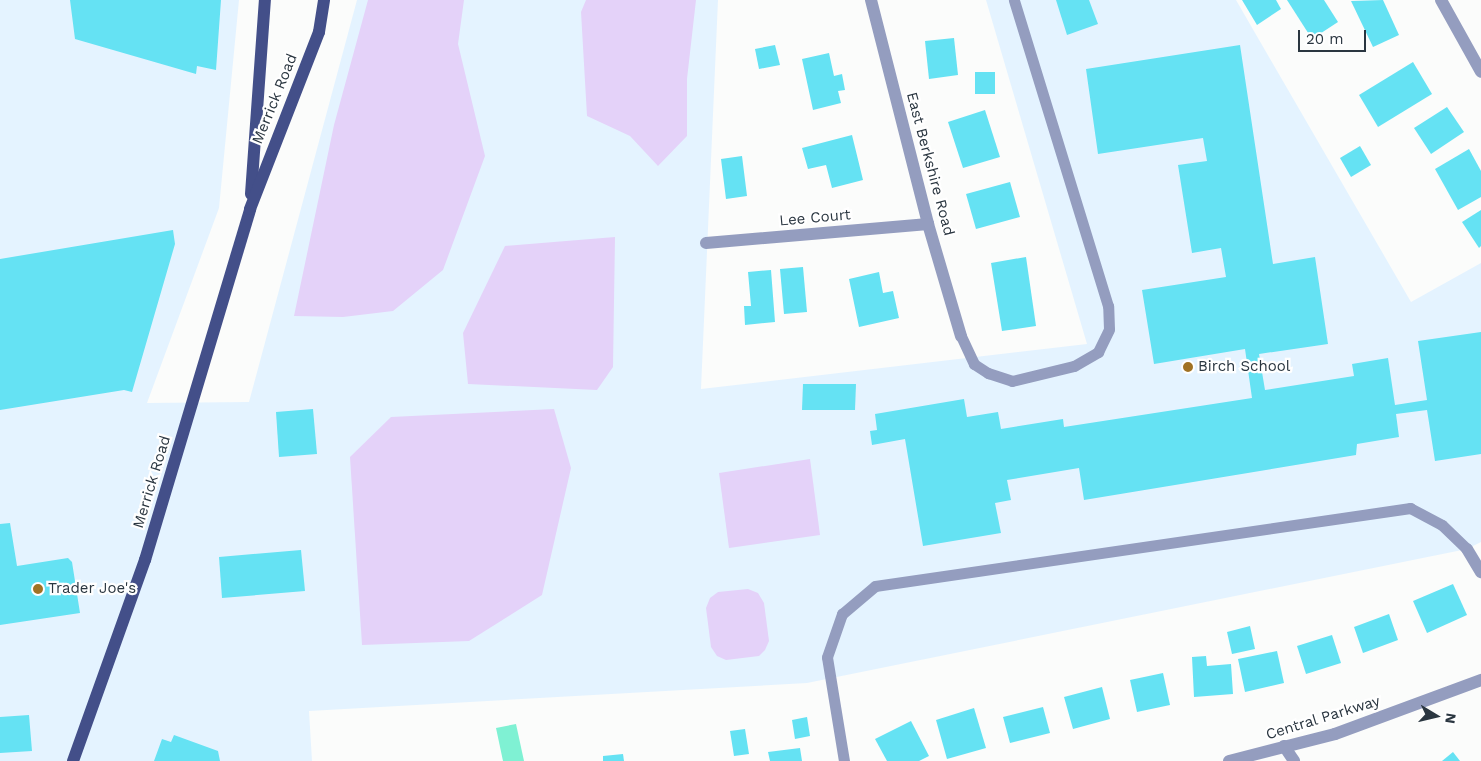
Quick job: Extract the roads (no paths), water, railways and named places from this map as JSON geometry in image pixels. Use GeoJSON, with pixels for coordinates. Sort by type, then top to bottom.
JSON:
{"type":"FeatureCollection","features":[{"type":"Feature","properties":{"kind":"main road","name":"Merrick Road"},"geometry":{"type":"LineString","coordinates":[[250,209],[264,0]]}},
{"type":"Feature","properties":{"kind":"main road","name":"Merrick Road"},"geometry":{"type":"LineString","coordinates":[[73,761],[150,546],[250,209],[319,32],[324,0]]}},
{"type":"Feature","properties":{"kind":"street","name":"East Berkshire Road"},"geometry":{"type":"LineString","coordinates":[[871,0],[928,224],[961,336]]}},
{"type":"Feature","properties":{"kind":"street"},"geometry":{"type":"LineString","coordinates":[[1440,0],[1481,72]]}},
{"type":"Feature","properties":{"kind":"street","name":"Lee Court"},"geometry":{"type":"LineString","coordinates":[[706,243],[928,224]]}},
{"type":"Feature","properties":{"kind":"street"},"geometry":{"type":"LineString","coordinates":[[1467,550],[1481,572]]}},
{"type":"Feature","properties":{"kind":"street","name":"Central Parkway"},"geometry":{"type":"LineString","coordinates":[[1229,761],[1335,734],[1481,680]]}},
{"type":"Feature","properties":{"kind":"street"},"geometry":{"type":"LineString","coordinates":[[1284,746],[1294,761]]}},
{"type":"Feature","properties":{"kind":"lane"},"geometry":{"type":"LineString","coordinates":[[961,336],[974,364],[988,374],[1012,381],[1074,366],[1098,352],[1108,329],[1108,306],[1014,0]]}},
{"type":"Feature","properties":{"kind":"lane"},"geometry":{"type":"LineString","coordinates":[[844,761],[827,657],[842,614],[875,586],[1410,508],[1442,525],[1467,550]]}},
{"type":"Feature","properties":{"kind":"place","name":"Birch School"},"geometry":{"type":"Point","coordinates":[1188,367]}},
{"type":"Feature","properties":{"kind":"place","name":"Trader Joe's"},"geometry":{"type":"Point","coordinates":[38,589]}}]}
